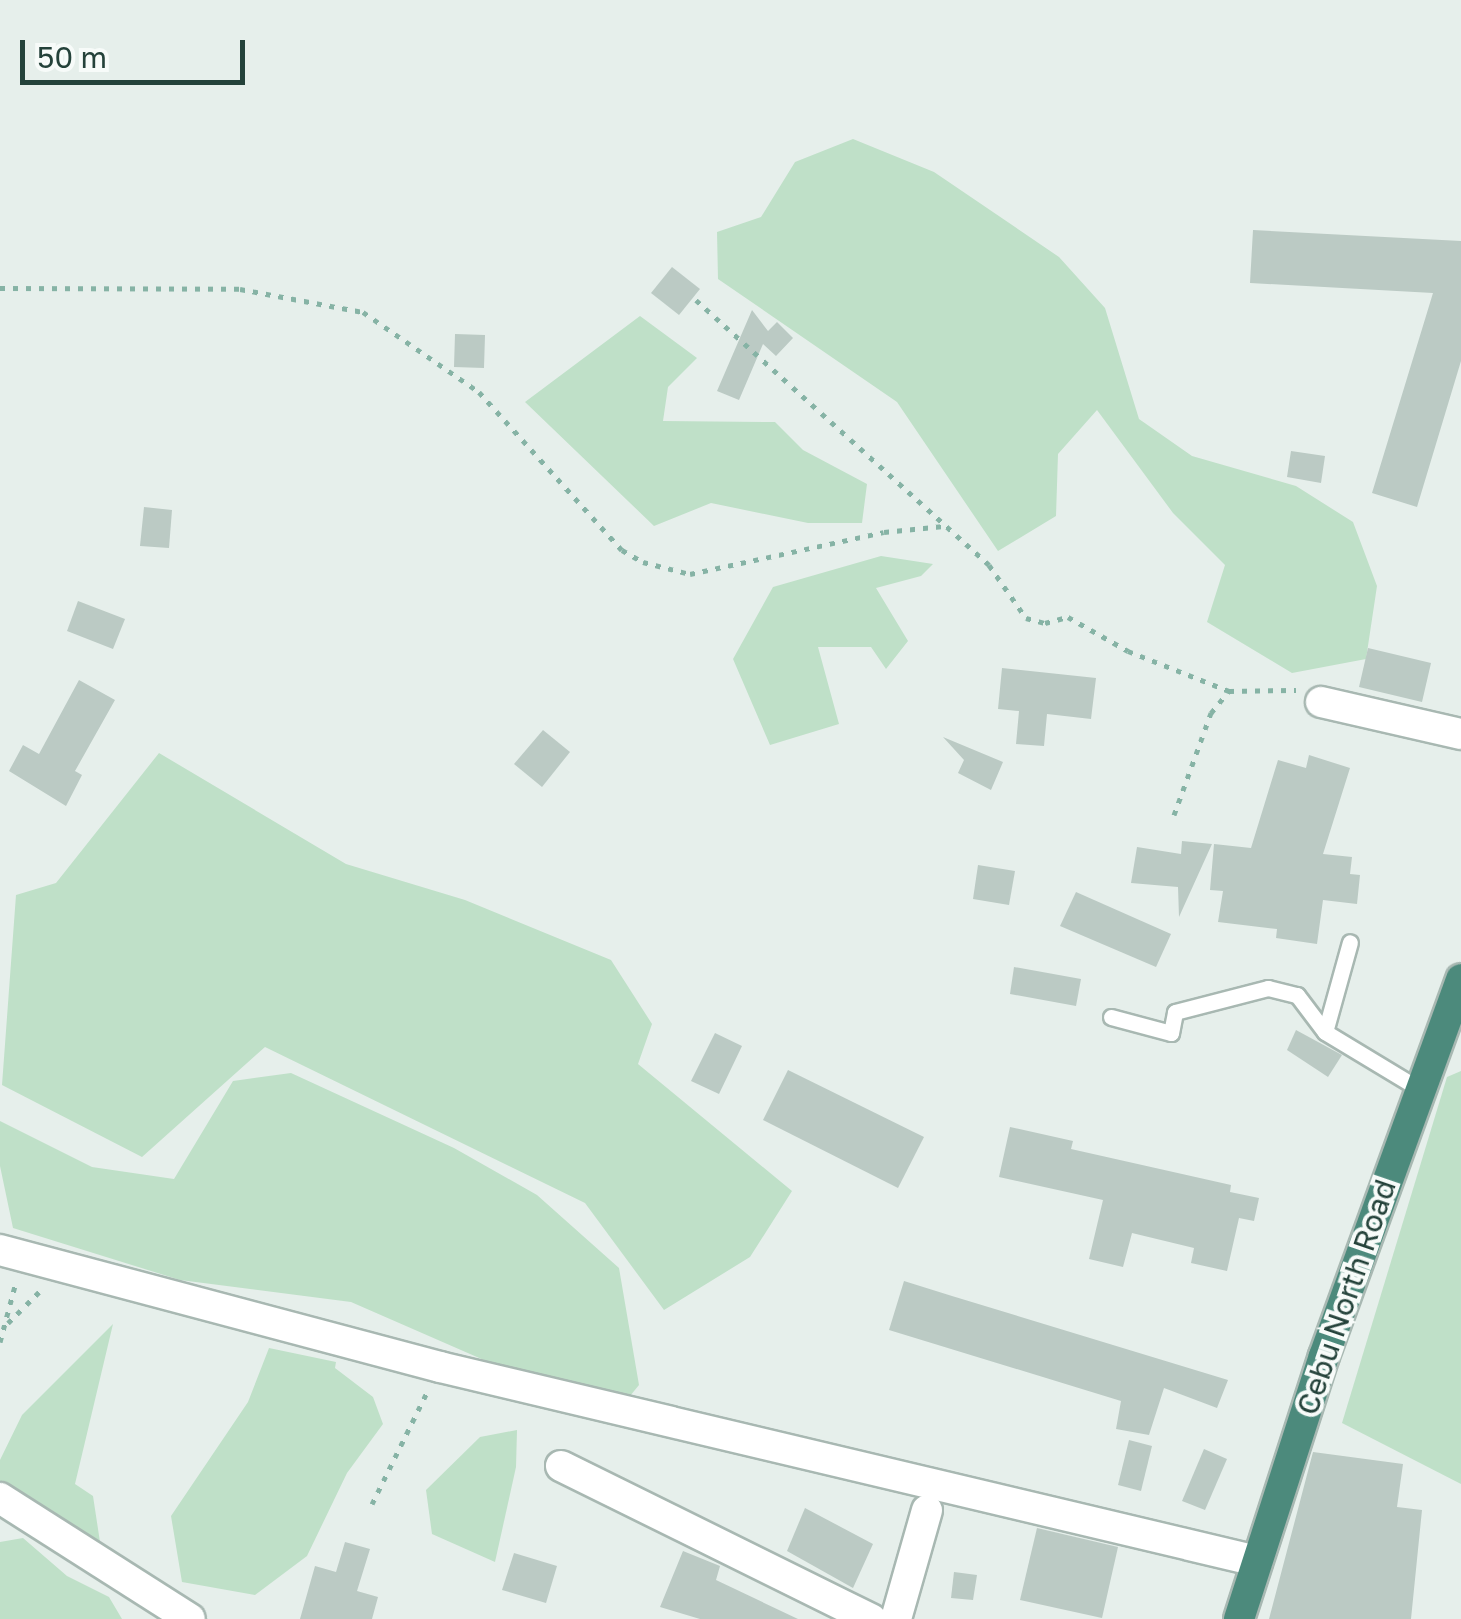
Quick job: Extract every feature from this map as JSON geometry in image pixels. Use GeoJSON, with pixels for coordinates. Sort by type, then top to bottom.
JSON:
{"type":"FeatureCollection","features":[{"type":"Feature","properties":{"kind":"highway","name":"Cebu North Road"},"geometry":{"type":"LineString","coordinates":[[1239,1619],[1418,1088],[1461,979]]}},
{"type":"Feature","properties":{"kind":"street"},"geometry":{"type":"LineString","coordinates":[[1321,702],[1461,734]]}},
{"type":"Feature","properties":{"kind":"street"},"geometry":{"type":"LineString","coordinates":[[11,1252],[440,1367],[1257,1560]]}},
{"type":"Feature","properties":{"kind":"street"},"geometry":{"type":"LineString","coordinates":[[562,1466],[871,1619]]}},
{"type":"Feature","properties":{"kind":"street"},"geometry":{"type":"LineString","coordinates":[[0,1498],[190,1619]]}},
{"type":"Feature","properties":{"kind":"street"},"geometry":{"type":"LineString","coordinates":[[896,1619],[926,1510]]}},
{"type":"Feature","properties":{"kind":"lane"},"geometry":{"type":"LineString","coordinates":[[1325,1032],[1350,942]]}},
{"type":"Feature","properties":{"kind":"lane"},"geometry":{"type":"LineString","coordinates":[[1110,1017],[1171,1033],[1175,1012],[1268,988],[1297,995],[1325,1032],[1418,1088]]}},
{"type":"Feature","properties":{"kind":"path"},"geometry":{"type":"LineString","coordinates":[[0,288],[240,289],[363,312],[479,392],[622,550],[690,574],[884,532],[944,526]]}},
{"type":"Feature","properties":{"kind":"path"},"geometry":{"type":"LineString","coordinates":[[696,300],[990,565],[1026,618],[1045,623],[1068,618],[1128,652],[1230,690],[1289,686],[1321,702]]}},
{"type":"Feature","properties":{"kind":"path"},"geometry":{"type":"LineString","coordinates":[[1174,815],[1211,714],[1230,690]]}},
{"type":"Feature","properties":{"kind":"path"},"geometry":{"type":"LineString","coordinates":[[0,1342],[6,1325],[11,1252]]}},
{"type":"Feature","properties":{"kind":"path"},"geometry":{"type":"LineString","coordinates":[[6,1325],[43,1288]]}},
{"type":"Feature","properties":{"kind":"path"},"geometry":{"type":"LineString","coordinates":[[372,1504],[440,1367]]}},
{"type":"Feature","properties":{"kind":"green space"},"geometry":{"type":"Polygon","coordinates":[[[853,139],[934,172],[1059,257],[1105,308],[1139,419],[1192,456],[1296,486],[1353,522],[1377,586],[1366,659],[1292,673],[1207,622],[1225,565],[1173,513],[1097,410],[1058,454],[1056,516],[998,551],[897,402],[718,279],[717,232],[761,217],[795,162],[853,139]]]}},
{"type":"Feature","properties":{"kind":"green space"},"geometry":{"type":"Polygon","coordinates":[[[640,316],[697,358],[668,387],[663,421],[775,422],[803,450],[867,484],[862,523],[808,523],[711,503],[654,526],[525,402],[640,316]]]}},
{"type":"Feature","properties":{"kind":"green space"},"geometry":{"type":"Polygon","coordinates":[[[881,556],[933,564],[921,576],[876,588],[908,641],[886,669],[871,647],[818,647],[839,724],[770,745],[733,659],[773,587],[881,556]]]}},
{"type":"Feature","properties":{"kind":"green space"},"geometry":{"type":"Polygon","coordinates":[[[159,753],[346,864],[465,900],[611,960],[652,1024],[638,1064],[792,1191],[750,1257],[664,1310],[585,1203],[265,1047],[142,1157],[2,1085],[16,895],[56,883],[159,753]]]}},
{"type":"Feature","properties":{"kind":"green space"},"geometry":{"type":"Polygon","coordinates":[[[1461,1071],[1461,1484],[1342,1423],[1447,1077],[1461,1071]]]}},
{"type":"Feature","properties":{"kind":"green space"},"geometry":{"type":"Polygon","coordinates":[[[291,1073],[454,1148],[537,1195],[619,1268],[639,1385],[621,1407],[509,1371],[351,1302],[180,1280],[13,1228],[0,1166],[0,1121],[92,1167],[174,1179],[233,1081],[291,1073]]]}},
{"type":"Feature","properties":{"kind":"green space"},"geometry":{"type":"Polygon","coordinates":[[[113,1324],[75,1484],[93,1496],[100,1542],[37,1524],[0,1492],[0,1460],[22,1415],[113,1324]]]}},
{"type":"Feature","properties":{"kind":"green space"},"geometry":{"type":"Polygon","coordinates":[[[269,1348],[336,1362],[335,1368],[373,1397],[383,1424],[347,1473],[307,1556],[255,1595],[182,1582],[171,1516],[248,1402],[269,1348]]]}},
{"type":"Feature","properties":{"kind":"green space"},"geometry":{"type":"Polygon","coordinates":[[[517,1430],[516,1467],[495,1562],[432,1534],[426,1490],[480,1437],[517,1430]]]}},
{"type":"Feature","properties":{"kind":"green space"},"geometry":{"type":"Polygon","coordinates":[[[23,1538],[67,1576],[109,1597],[122,1619],[0,1619],[0,1542],[23,1538]]]}},
{"type":"Feature","properties":{"kind":"building"},"geometry":{"type":"Polygon","coordinates":[[[1253,230],[1461,241],[1461,361],[1417,507],[1372,493],[1433,293],[1250,283],[1253,230]]]}},
{"type":"Feature","properties":{"kind":"building"},"geometry":{"type":"Polygon","coordinates":[[[672,267],[700,289],[679,315],[651,293],[672,267]]]}},
{"type":"Feature","properties":{"kind":"building"},"geometry":{"type":"Polygon","coordinates":[[[752,310],[768,331],[777,322],[793,338],[776,356],[763,344],[739,400],[717,391],[752,310]]]}},
{"type":"Feature","properties":{"kind":"building"},"geometry":{"type":"Polygon","coordinates":[[[455,334],[485,335],[484,368],[454,367],[455,334]]]}},
{"type":"Feature","properties":{"kind":"building"},"geometry":{"type":"Polygon","coordinates":[[[1291,451],[1325,456],[1321,483],[1287,477],[1291,451]]]}},
{"type":"Feature","properties":{"kind":"building"},"geometry":{"type":"Polygon","coordinates":[[[144,507],[172,510],[169,548],[140,546],[144,507]]]}},
{"type":"Feature","properties":{"kind":"building"},"geometry":{"type":"Polygon","coordinates":[[[78,601],[125,619],[113,649],[67,631],[78,601]]]}},
{"type":"Feature","properties":{"kind":"building"},"geometry":{"type":"Polygon","coordinates":[[[1368,648],[1431,663],[1422,702],[1359,687],[1368,648]]]}},
{"type":"Feature","properties":{"kind":"building"},"geometry":{"type":"Polygon","coordinates":[[[1002,668],[1096,678],[1091,719],[1047,714],[1044,746],[1016,744],[1019,711],[998,709],[1002,668]]]}},
{"type":"Feature","properties":{"kind":"building"},"geometry":{"type":"Polygon","coordinates":[[[79,680],[115,700],[75,771],[82,775],[66,806],[9,771],[23,745],[39,754],[79,680]]]}},
{"type":"Feature","properties":{"kind":"building"},"geometry":{"type":"Polygon","coordinates":[[[543,730],[570,752],[542,787],[514,764],[543,730]]]}},
{"type":"Feature","properties":{"kind":"building"},"geometry":{"type":"Polygon","coordinates":[[[943,737],[1003,762],[991,790],[958,773],[964,760],[943,737]]]}},
{"type":"Feature","properties":{"kind":"building"},"geometry":{"type":"Polygon","coordinates":[[[1309,755],[1350,768],[1323,854],[1352,857],[1350,874],[1360,875],[1357,904],[1323,900],[1317,944],[1276,938],[1277,929],[1218,922],[1223,891],[1210,890],[1214,844],[1251,848],[1278,760],[1306,768],[1309,755]]]}},
{"type":"Feature","properties":{"kind":"building"},"geometry":{"type":"Polygon","coordinates":[[[1182,841],[1212,844],[1179,917],[1178,887],[1131,883],[1137,847],[1181,854],[1182,841]]]}},
{"type":"Feature","properties":{"kind":"building"},"geometry":{"type":"Polygon","coordinates":[[[978,865],[1015,871],[1009,905],[973,899],[978,865]]]}},
{"type":"Feature","properties":{"kind":"building"},"geometry":{"type":"Polygon","coordinates":[[[1076,892],[1171,934],[1156,967],[1060,926],[1076,892]]]}},
{"type":"Feature","properties":{"kind":"building"},"geometry":{"type":"Polygon","coordinates":[[[1014,967],[1081,979],[1076,1006],[1010,994],[1014,967]]]}},
{"type":"Feature","properties":{"kind":"building"},"geometry":{"type":"Polygon","coordinates":[[[1296,1030],[1342,1055],[1328,1077],[1287,1050],[1296,1030]]]}},
{"type":"Feature","properties":{"kind":"building"},"geometry":{"type":"Polygon","coordinates":[[[715,1033],[742,1046],[719,1094],[691,1081],[715,1033]]]}},
{"type":"Feature","properties":{"kind":"building"},"geometry":{"type":"Polygon","coordinates":[[[788,1070],[924,1137],[898,1188],[763,1120],[788,1070]]]}},
{"type":"Feature","properties":{"kind":"building"},"geometry":{"type":"Polygon","coordinates":[[[1010,1127],[1073,1141],[1071,1149],[1231,1185],[1230,1192],[1259,1198],[1254,1221],[1239,1218],[1227,1271],[1191,1263],[1194,1248],[1132,1233],[1123,1267],[1089,1259],[1103,1200],[999,1177],[1010,1127]]]}},
{"type":"Feature","properties":{"kind":"building"},"geometry":{"type":"Polygon","coordinates":[[[904,1281],[1228,1380],[1217,1408],[1164,1388],[1149,1435],[1116,1429],[1121,1401],[889,1330],[904,1281]]]}},
{"type":"Feature","properties":{"kind":"building"},"geometry":{"type":"Polygon","coordinates":[[[1129,1440],[1152,1446],[1141,1491],[1118,1485],[1129,1440]]]}},
{"type":"Feature","properties":{"kind":"building"},"geometry":{"type":"Polygon","coordinates":[[[1204,1449],[1227,1459],[1205,1510],[1182,1501],[1204,1449]]]}},
{"type":"Feature","properties":{"kind":"building"},"geometry":{"type":"Polygon","coordinates":[[[1313,1452],[1403,1464],[1397,1507],[1422,1510],[1411,1619],[1269,1619],[1313,1452]]]}},
{"type":"Feature","properties":{"kind":"building"},"geometry":{"type":"Polygon","coordinates":[[[805,1508],[873,1544],[853,1588],[787,1551],[805,1508]]]}},
{"type":"Feature","properties":{"kind":"building"},"geometry":{"type":"Polygon","coordinates":[[[1037,1528],[1118,1547],[1102,1618],[1020,1600],[1037,1528]]]}},
{"type":"Feature","properties":{"kind":"building"},"geometry":{"type":"Polygon","coordinates":[[[345,1542],[370,1549],[357,1591],[378,1597],[372,1619],[300,1619],[315,1566],[336,1572],[345,1542]]]}},
{"type":"Feature","properties":{"kind":"building"},"geometry":{"type":"Polygon","coordinates":[[[683,1551],[720,1566],[716,1580],[798,1619],[700,1619],[660,1607],[683,1551]]]}},
{"type":"Feature","properties":{"kind":"building"},"geometry":{"type":"Polygon","coordinates":[[[514,1553],[557,1566],[546,1603],[502,1590],[514,1553]]]}},
{"type":"Feature","properties":{"kind":"building"},"geometry":{"type":"Polygon","coordinates":[[[954,1572],[977,1575],[973,1600],[951,1598],[954,1572]]]}}]}
